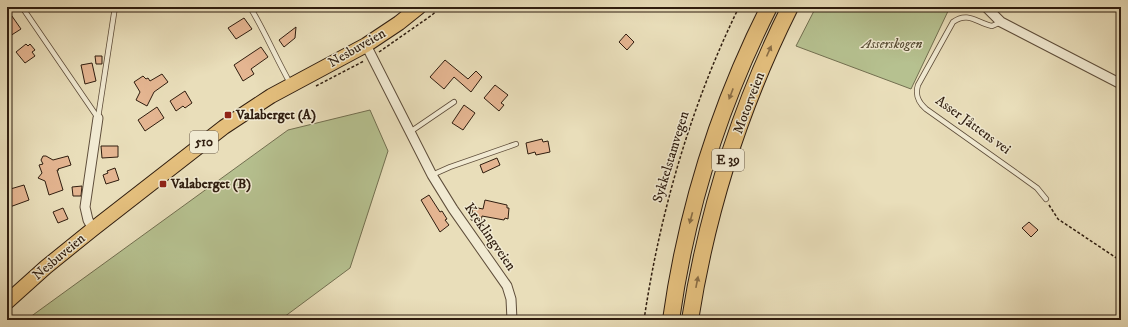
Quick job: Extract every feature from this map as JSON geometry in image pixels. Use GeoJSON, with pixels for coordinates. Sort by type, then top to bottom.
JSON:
{"type":"FeatureCollection","features":[{"type":"Feature","properties":{"kind":"highway","name":"Motorveien"},"geometry":{"type":"LineString","coordinates":[[671,320],[690,223],[707,162],[739,73],[769,7]]}},
{"type":"Feature","properties":{"kind":"highway","name":"Motorveien"},"geometry":{"type":"LineString","coordinates":[[690,320],[705,243],[726,165],[758,78],[790,7]]}},
{"type":"Feature","properties":{"kind":"main road","name":"Nesbuveien"},"geometry":{"type":"LineString","coordinates":[[7,302],[46,267],[93,229],[224,127],[271,96],[291,85],[369,51],[399,23],[419,7]]}},
{"type":"Feature","properties":{"kind":"street","name":"Asser Jåttens vei"},"geometry":{"type":"LineString","coordinates":[[986,7],[1001,22],[1121,84]]}},
{"type":"Feature","properties":{"kind":"street","name":"Kreklingveien"},"geometry":{"type":"LineString","coordinates":[[369,51],[432,175],[453,209],[507,286],[511,299],[512,320]]}},
{"type":"Feature","properties":{"kind":"street","name":"Nesbuveien"},"geometry":{"type":"LineString","coordinates":[[93,229],[88,220],[85,207],[98,118]]}},
{"type":"Feature","properties":{"kind":"lane"},"geometry":{"type":"LineString","coordinates":[[22,7],[98,118]]}},
{"type":"Feature","properties":{"kind":"lane","name":"Nesbuveien"},"geometry":{"type":"LineString","coordinates":[[98,118],[115,7]]}},
{"type":"Feature","properties":{"kind":"lane"},"geometry":{"type":"LineString","coordinates":[[250,7],[291,85]]}},
{"type":"Feature","properties":{"kind":"lane","name":"Asser Jåttens vei"},"geometry":{"type":"LineString","coordinates":[[1001,22],[992,26],[965,16],[953,22],[918,85],[916,92],[917,98],[926,109],[1037,188],[1046,199]]}},
{"type":"Feature","properties":{"kind":"lane"},"geometry":{"type":"LineString","coordinates":[[410,132],[454,102]]}},
{"type":"Feature","properties":{"kind":"lane"},"geometry":{"type":"LineString","coordinates":[[432,175],[450,167],[516,144]]}},
{"type":"Feature","properties":{"kind":"path"},"geometry":{"type":"LineString","coordinates":[[311,88],[369,51],[432,15],[441,7]]}},
{"type":"Feature","properties":{"kind":"path","name":"Sykkelstamvegen"},"geometry":{"type":"LineString","coordinates":[[644,320],[654,258],[661,227],[684,146],[709,75],[739,7]]}},
{"type":"Feature","properties":{"kind":"path"},"geometry":{"type":"LineString","coordinates":[[1046,199],[1058,219],[1121,261]]}},
{"type":"Feature","properties":{"kind":"green space","name":"Asserskogen"},"geometry":{"type":"Polygon","coordinates":[[[816,7],[950,7],[911,89],[796,46],[816,7]]]}},
{"type":"Feature","properties":{"kind":"green space"},"geometry":{"type":"Polygon","coordinates":[[[370,110],[388,151],[350,268],[280,320],[26,320],[288,130],[370,110]]]}},
{"type":"Feature","properties":{"kind":"building"},"geometry":{"type":"Polygon","coordinates":[[[7,9],[21,29],[10,36],[7,32],[7,9]]]}},
{"type":"Feature","properties":{"kind":"building"},"geometry":{"type":"Polygon","coordinates":[[[244,18],[252,29],[236,39],[228,28],[244,18]]]}},
{"type":"Feature","properties":{"kind":"building"},"geometry":{"type":"Polygon","coordinates":[[[296,27],[295,38],[284,47],[279,40],[296,27]]]}},
{"type":"Feature","properties":{"kind":"building"},"geometry":{"type":"Polygon","coordinates":[[[626,34],[634,42],[627,50],[619,42],[626,34]]]}},
{"type":"Feature","properties":{"kind":"building"},"geometry":{"type":"Polygon","coordinates":[[[26,44],[28,46],[30,44],[35,50],[32,52],[35,56],[25,63],[16,52],[26,44]]]}},
{"type":"Feature","properties":{"kind":"building"},"geometry":{"type":"Polygon","coordinates":[[[261,47],[268,57],[251,69],[254,74],[243,81],[234,65],[261,47]]]}},
{"type":"Feature","properties":{"kind":"building"},"geometry":{"type":"Polygon","coordinates":[[[95,56],[102,56],[102,64],[96,64],[95,56]]]}},
{"type":"Feature","properties":{"kind":"building"},"geometry":{"type":"Polygon","coordinates":[[[445,60],[468,79],[476,71],[482,77],[471,92],[454,77],[444,89],[430,77],[445,60]]]}},
{"type":"Feature","properties":{"kind":"building"},"geometry":{"type":"Polygon","coordinates":[[[92,63],[96,81],[85,84],[81,65],[92,63]]]}},
{"type":"Feature","properties":{"kind":"building"},"geometry":{"type":"Polygon","coordinates":[[[162,74],[168,82],[154,92],[147,106],[136,100],[140,92],[134,82],[143,76],[146,79],[148,78],[150,81],[162,74]]]}},
{"type":"Feature","properties":{"kind":"building"},"geometry":{"type":"Polygon","coordinates":[[[495,85],[508,95],[501,103],[504,105],[499,111],[484,98],[495,85]]]}},
{"type":"Feature","properties":{"kind":"building"},"geometry":{"type":"Polygon","coordinates":[[[185,91],[192,103],[185,108],[183,106],[176,111],[170,101],[185,91]]]}},
{"type":"Feature","properties":{"kind":"building"},"geometry":{"type":"Polygon","coordinates":[[[464,105],[475,113],[463,130],[452,123],[464,105]]]}},
{"type":"Feature","properties":{"kind":"building"},"geometry":{"type":"Polygon","coordinates":[[[157,107],[164,118],[145,131],[138,120],[157,107]]]}},
{"type":"Feature","properties":{"kind":"building"},"geometry":{"type":"Polygon","coordinates":[[[542,139],[543,142],[548,141],[550,152],[536,155],[535,152],[528,154],[526,143],[542,139]]]}},
{"type":"Feature","properties":{"kind":"building"},"geometry":{"type":"Polygon","coordinates":[[[101,146],[118,146],[118,157],[102,158],[101,146]]]}},
{"type":"Feature","properties":{"kind":"building"},"geometry":{"type":"Polygon","coordinates":[[[43,156],[53,160],[68,156],[71,165],[57,170],[63,190],[49,195],[45,181],[38,178],[42,173],[39,165],[43,164],[41,160],[43,156]]]}},
{"type":"Feature","properties":{"kind":"building"},"geometry":{"type":"Polygon","coordinates":[[[497,158],[500,165],[483,173],[480,165],[497,158]]]}},
{"type":"Feature","properties":{"kind":"building"},"geometry":{"type":"Polygon","coordinates":[[[115,168],[119,180],[106,184],[103,175],[108,173],[107,171],[115,168]]]}},
{"type":"Feature","properties":{"kind":"building"},"geometry":{"type":"Polygon","coordinates":[[[24,185],[29,200],[7,208],[7,190],[24,185]]]}},
{"type":"Feature","properties":{"kind":"building"},"geometry":{"type":"Polygon","coordinates":[[[82,186],[81,196],[73,196],[72,187],[82,186]]]}},
{"type":"Feature","properties":{"kind":"building"},"geometry":{"type":"Polygon","coordinates":[[[429,195],[440,212],[442,211],[447,219],[445,220],[449,225],[440,232],[421,200],[429,195]]]}},
{"type":"Feature","properties":{"kind":"building"},"geometry":{"type":"Polygon","coordinates":[[[485,200],[507,205],[507,208],[509,208],[508,219],[505,218],[504,220],[482,216],[481,221],[471,220],[473,207],[483,209],[485,200]]]}},
{"type":"Feature","properties":{"kind":"building"},"geometry":{"type":"Polygon","coordinates":[[[63,208],[68,219],[58,223],[53,212],[63,208]]]}},
{"type":"Feature","properties":{"kind":"building"},"geometry":{"type":"Polygon","coordinates":[[[1029,222],[1038,230],[1031,237],[1022,228],[1029,222]]]}},
{"type":"Feature","properties":{"kind":"place","name":"Valaberget (A)"},"geometry":{"type":"Point","coordinates":[228,115]}},
{"type":"Feature","properties":{"kind":"place","name":"Valaberget (B)"},"geometry":{"type":"Point","coordinates":[163,184]}}]}
